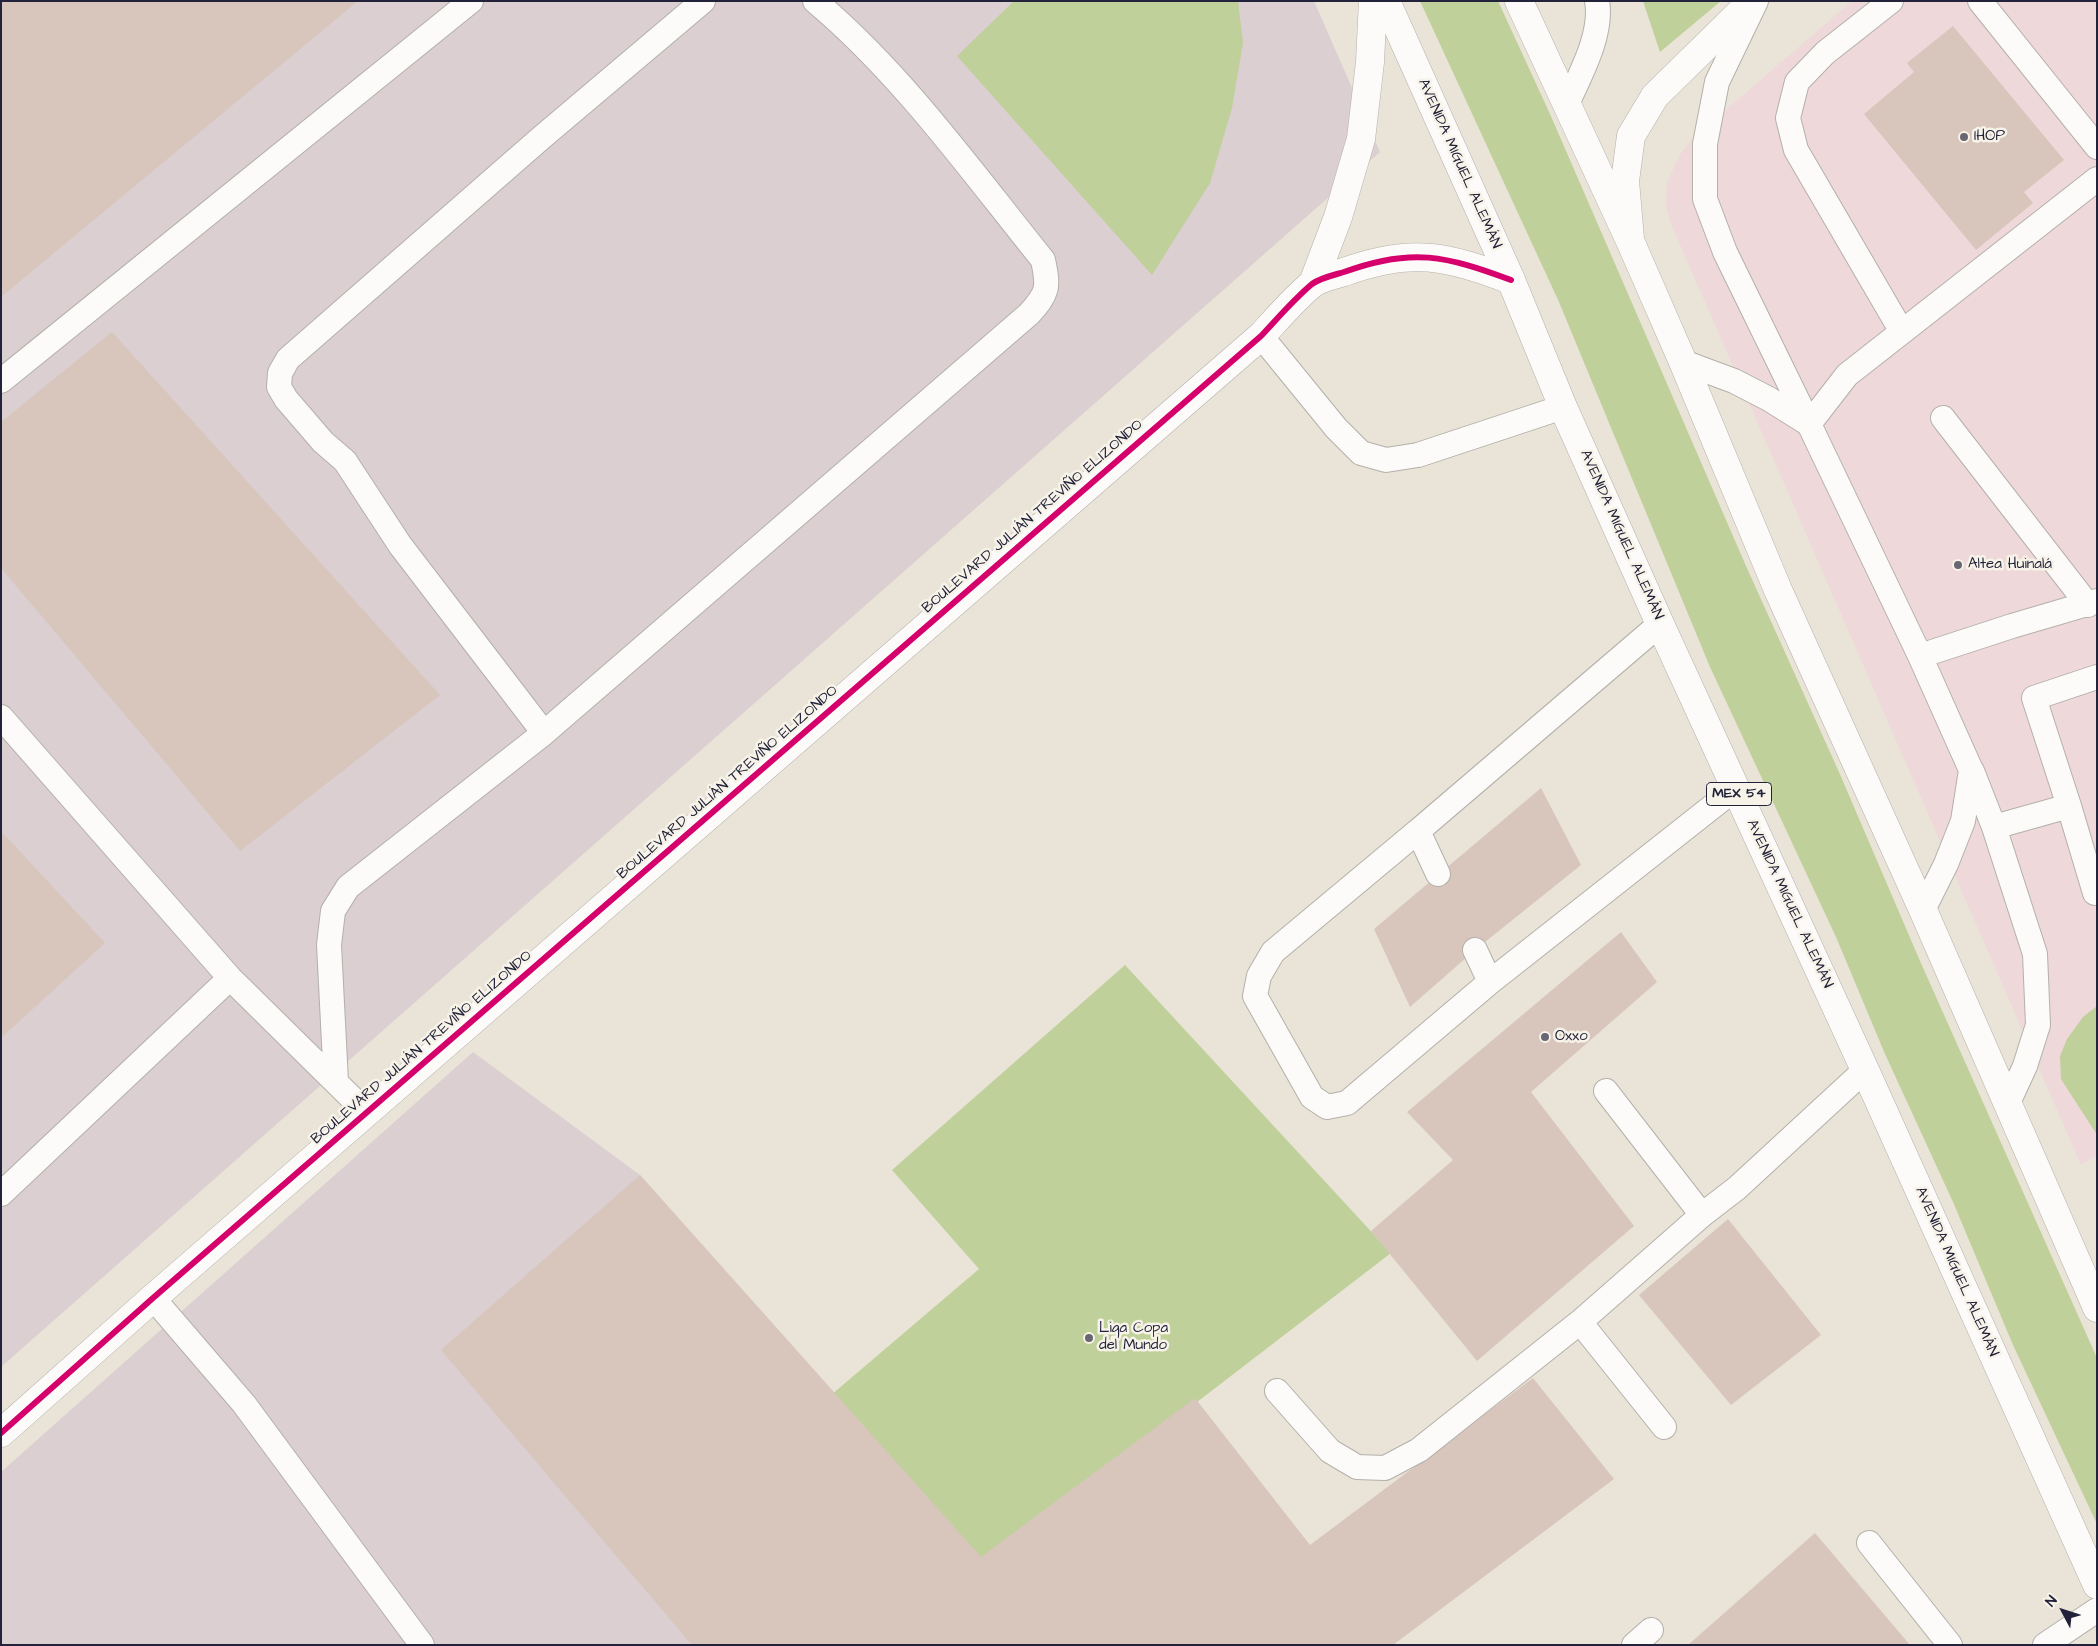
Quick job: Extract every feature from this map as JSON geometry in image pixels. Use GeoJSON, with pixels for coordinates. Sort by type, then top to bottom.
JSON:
{"type":"FeatureCollection","features":[{"type":"Feature","properties":{"kind":"main road","name":"BOULEVARD JULIÁN TREVIÑO ELIZONDO"},"geometry":{"type":"LineString","coordinates":[[1314,283],[1338,217],[1361,139],[1370,62],[1373,1]]}},
{"type":"Feature","properties":{"kind":"main road","name":"AVENIDA MIGUEL ALEMÁN"},"geometry":{"type":"LineString","coordinates":[[1386,1],[1511,280],[1563,407],[1660,624],[1865,1070],[2097,1585]]}},
{"type":"Feature","properties":{"kind":"main road"},"geometry":{"type":"LineString","coordinates":[[1519,1],[1631,243],[1778,590],[1923,910],[2097,1308]]}},
{"type":"Feature","properties":{"kind":"main road"},"geometry":{"type":"LineString","coordinates":[[1631,243],[1625,181],[1631,136],[1655,96],[1752,1]]}},
{"type":"Feature","properties":{"kind":"main road","name":"BOULEVARD JULIÁN TREVIÑO ELIZONDO"},"geometry":{"type":"LineString","coordinates":[[1,1433],[153,1298],[1261,336],[1314,283],[1368,263],[1400,257],[1435,257],[1469,265],[1511,280]]}},
{"type":"Feature","properties":{"kind":"lane"},"geometry":{"type":"LineString","coordinates":[[1,381],[471,1]]}},
{"type":"Feature","properties":{"kind":"lane"},"geometry":{"type":"LineString","coordinates":[[544,733],[400,545],[345,460],[323,442],[286,399],[279,387],[280,373],[288,359],[541,138],[702,1]]}},
{"type":"Feature","properties":{"kind":"lane"},"geometry":{"type":"LineString","coordinates":[[336,1082],[329,945],[333,911],[348,888],[544,733],[1029,314],[1042,299],[1048,281],[1043,260],[959,155],[913,102],[861,43],[815,1]]}},
{"type":"Feature","properties":{"kind":"lane"},"geometry":{"type":"LineString","coordinates":[[1566,104],[1589,55],[1598,12],[1596,1]]}},
{"type":"Feature","properties":{"kind":"lane"},"geometry":{"type":"LineString","coordinates":[[1756,1],[1717,82],[1705,144],[1705,199],[1725,252],[1920,656],[1972,770],[1994,827],[2036,954],[2038,1025],[2025,1066],[2008,1105]]}},
{"type":"Feature","properties":{"kind":"lane"},"geometry":{"type":"LineString","coordinates":[[1891,1],[1825,53],[1798,82],[1788,118],[1796,150],[1902,332]]}},
{"type":"Feature","properties":{"kind":"lane"},"geometry":{"type":"LineString","coordinates":[[1980,1],[2097,147]]}},
{"type":"Feature","properties":{"kind":"lane"},"geometry":{"type":"LineString","coordinates":[[1809,424],[1848,375],[2097,179]]}},
{"type":"Feature","properties":{"kind":"lane"},"geometry":{"type":"LineString","coordinates":[[1261,336],[1336,428],[1361,453],[1386,460],[1418,455],[1563,407]]}},
{"type":"Feature","properties":{"kind":"lane"},"geometry":{"type":"LineString","coordinates":[[1683,362],[1760,394],[1809,424]]}},
{"type":"Feature","properties":{"kind":"lane"},"geometry":{"type":"LineString","coordinates":[[1920,656],[2012,626],[2092,603],[1943,418]]}},
{"type":"Feature","properties":{"kind":"lane"},"geometry":{"type":"LineString","coordinates":[[1660,624],[1273,952],[1259,976],[1255,996],[1312,1098],[1327,1107],[1347,1103],[1490,982],[1736,788]]}},
{"type":"Feature","properties":{"kind":"lane"},"geometry":{"type":"LineString","coordinates":[[2096,897],[2034,698],[2097,677]]}},
{"type":"Feature","properties":{"kind":"lane"},"geometry":{"type":"LineString","coordinates":[[1,717],[230,978],[367,1113]]}},
{"type":"Feature","properties":{"kind":"lane"},"geometry":{"type":"LineString","coordinates":[[1923,910],[1946,864],[1963,822],[1972,770]]}},
{"type":"Feature","properties":{"kind":"lane"},"geometry":{"type":"LineString","coordinates":[[1994,827],[2069,806]]}},
{"type":"Feature","properties":{"kind":"lane"},"geometry":{"type":"LineString","coordinates":[[1418,831],[1438,874]]}},
{"type":"Feature","properties":{"kind":"lane"},"geometry":{"type":"LineString","coordinates":[[1475,950],[1490,982]]}},
{"type":"Feature","properties":{"kind":"lane"},"geometry":{"type":"LineString","coordinates":[[1,1194],[230,978]]}},
{"type":"Feature","properties":{"kind":"lane"},"geometry":{"type":"LineString","coordinates":[[1276,1391],[1330,1451],[1357,1467],[1385,1468],[1419,1450],[1580,1322],[1702,1215],[1737,1188],[1865,1070]]}},
{"type":"Feature","properties":{"kind":"lane"},"geometry":{"type":"LineString","coordinates":[[1606,1091],[1702,1215]]}},
{"type":"Feature","properties":{"kind":"lane"},"geometry":{"type":"LineString","coordinates":[[153,1298],[244,1404],[422,1645]]}},
{"type":"Feature","properties":{"kind":"lane"},"geometry":{"type":"LineString","coordinates":[[1580,1322],[1664,1427]]}},
{"type":"Feature","properties":{"kind":"lane"},"geometry":{"type":"LineString","coordinates":[[1869,1543],[1950,1645]]}},
{"type":"Feature","properties":{"kind":"lane"},"geometry":{"type":"LineString","coordinates":[[2045,1645],[2097,1610]]}},
{"type":"Feature","properties":{"kind":"shaded area"},"geometry":{"type":"Polygon","coordinates":[[[1,1],[1314,1],[1380,152],[1,1367],[1,1]]]}},
{"type":"Feature","properties":{"kind":"shaded area","name":"Altea Huinalá"},"geometry":{"type":"Polygon","coordinates":[[[1852,1],[2097,1],[2097,1156],[2081,1165],[1671,224],[1666,206],[1667,183],[1679,156],[1692,139],[1852,1]]]}},
{"type":"Feature","properties":{"kind":"shaded area"},"geometry":{"type":"Polygon","coordinates":[[[473,1052],[640,1175],[1060,1645],[1,1645],[1,1472],[473,1052]]]}},
{"type":"Feature","properties":{"kind":"green space"},"geometry":{"type":"Polygon","coordinates":[[[1014,1],[1238,1],[1243,43],[1232,108],[1210,183],[1152,275],[957,56],[1014,1]]]}},
{"type":"Feature","properties":{"kind":"green space"},"geometry":{"type":"Polygon","coordinates":[[[1420,1],[1498,1],[1550,114],[1746,566],[1839,772],[1920,961],[2097,1358],[2097,1524],[2013,1345],[1953,1202],[1885,1054],[1836,937],[1710,667],[1559,302],[1420,1]]]}},
{"type":"Feature","properties":{"kind":"green space"},"geometry":{"type":"Polygon","coordinates":[[[1643,1],[1721,1],[1660,52],[1643,1]]]}},
{"type":"Feature","properties":{"kind":"green space","name":"Liga Copa del Mundo"},"geometry":{"type":"Polygon","coordinates":[[[1125,965],[1391,1253],[968,1578],[817,1407],[979,1269],[892,1170],[1125,965]]]}},
{"type":"Feature","properties":{"kind":"green space"},"geometry":{"type":"Polygon","coordinates":[[[2097,1006],[2097,1135],[2061,1079],[2060,1056],[2067,1039],[2083,1017],[2097,1006]]]}},
{"type":"Feature","properties":{"kind":"building"},"geometry":{"type":"Polygon","coordinates":[[[1,1],[358,1],[1,297],[1,1]]]}},
{"type":"Feature","properties":{"kind":"building","name":"IHOP"},"geometry":{"type":"Polygon","coordinates":[[[1953,26],[2064,160],[2024,192],[2033,203],[1976,250],[1864,114],[1914,72],[1907,63],[1953,26]]]}},
{"type":"Feature","properties":{"kind":"building"},"geometry":{"type":"Polygon","coordinates":[[[112,332],[440,695],[240,851],[1,568],[1,422],[112,332]]]}},
{"type":"Feature","properties":{"kind":"building"},"geometry":{"type":"Polygon","coordinates":[[[1541,788],[1581,865],[1475,950],[1410,1007],[1374,929],[1541,788]]]}},
{"type":"Feature","properties":{"kind":"building"},"geometry":{"type":"Polygon","coordinates":[[[1,831],[105,943],[1,1038],[1,831]]]}},
{"type":"Feature","properties":{"kind":"building"},"geometry":{"type":"Polygon","coordinates":[[[1621,932],[1657,982],[1531,1092],[1634,1226],[1477,1361],[1371,1231],[1453,1160],[1407,1112],[1621,932]]]}},
{"type":"Feature","properties":{"kind":"building"},"geometry":{"type":"Polygon","coordinates":[[[640,1175],[981,1557],[1195,1398],[1310,1545],[1533,1378],[1614,1479],[1393,1645],[692,1645],[441,1350],[640,1175]]]}},
{"type":"Feature","properties":{"kind":"building"},"geometry":{"type":"Polygon","coordinates":[[[1728,1219],[1821,1335],[1731,1405],[1639,1295],[1728,1219]]]}},
{"type":"Feature","properties":{"kind":"building"},"geometry":{"type":"Polygon","coordinates":[[[1815,1533],[1910,1645],[1688,1645],[1815,1533]]]}},
{"type":"Feature","properties":{"kind":"cycle path"},"geometry":{"type":"LineString","coordinates":[[1,1433],[153,1298],[1261,336],[1312,284],[1323,278],[1368,264],[1410,257],[1448,260],[1511,280]]}},
{"type":"Feature","properties":{"kind":"place","name":"IHOP"},"geometry":{"type":"Point","coordinates":[1964,137]}},
{"type":"Feature","properties":{"kind":"place","name":"Altea Huinalá"},"geometry":{"type":"Point","coordinates":[1958,565]}},
{"type":"Feature","properties":{"kind":"place","name":"Oxxo"},"geometry":{"type":"Point","coordinates":[1545,1037]}},
{"type":"Feature","properties":{"kind":"place","name":"Liga Copa del Mundo"},"geometry":{"type":"Point","coordinates":[1089,1338]}}]}
